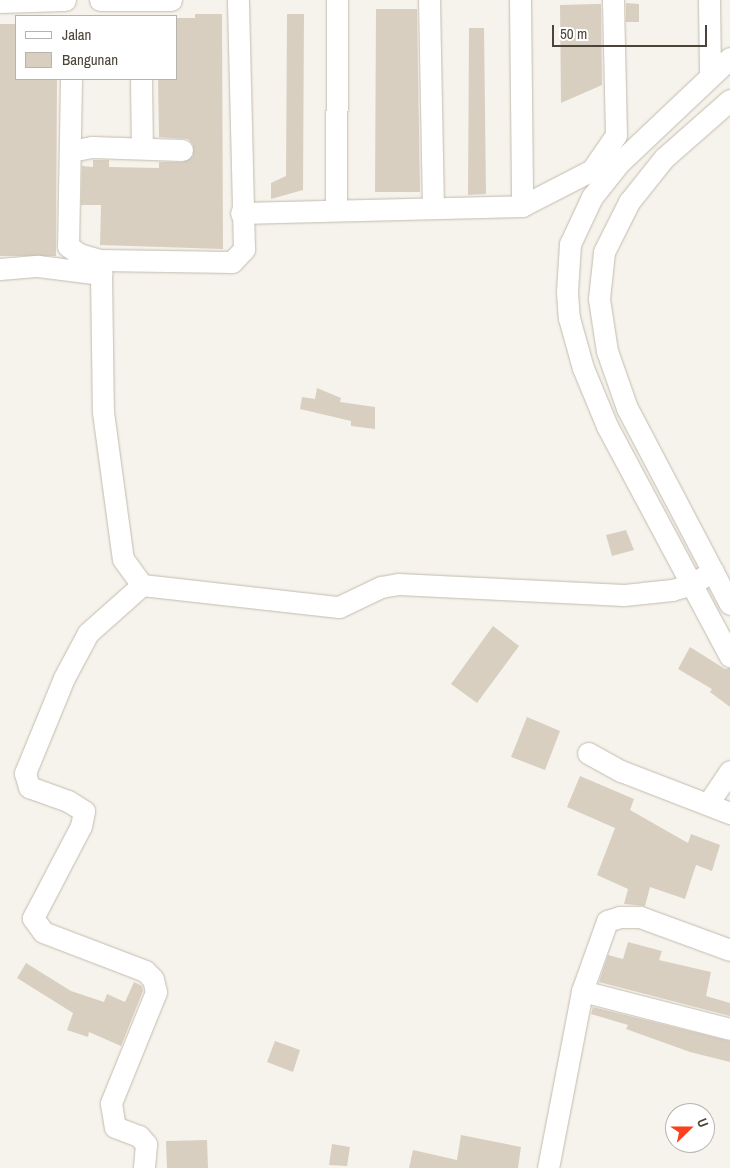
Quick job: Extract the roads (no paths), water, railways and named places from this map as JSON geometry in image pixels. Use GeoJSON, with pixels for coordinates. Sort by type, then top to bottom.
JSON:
{"type":"FeatureCollection","features":[{"type":"Feature","properties":{"kind":"street"},"geometry":{"type":"LineString","coordinates":[[0,2],[65,0]]}},
{"type":"Feature","properties":{"kind":"street"},"geometry":{"type":"LineString","coordinates":[[72,0],[72,15]]}},
{"type":"Feature","properties":{"kind":"street"},"geometry":{"type":"LineString","coordinates":[[100,0],[171,0]]}},
{"type":"Feature","properties":{"kind":"street"},"geometry":{"type":"LineString","coordinates":[[140,0],[140,15]]}},
{"type":"Feature","properties":{"kind":"street"},"geometry":{"type":"LineString","coordinates":[[0,269],[38,266],[100,267],[232,262],[244,249],[241,213],[238,0]]}},
{"type":"Feature","properties":{"kind":"street"},"geometry":{"type":"LineString","coordinates":[[336,210],[337,0]]}},
{"type":"Feature","properties":{"kind":"street"},"geometry":{"type":"LineString","coordinates":[[429,0],[433,206]]}},
{"type":"Feature","properties":{"kind":"street"},"geometry":{"type":"LineString","coordinates":[[520,0],[522,206]]}},
{"type":"Feature","properties":{"kind":"street"},"geometry":{"type":"LineString","coordinates":[[241,213],[433,206],[522,206],[592,170],[616,135],[613,0]]}},
{"type":"Feature","properties":{"kind":"street"},"geometry":{"type":"LineString","coordinates":[[709,0],[710,74]]}},
{"type":"Feature","properties":{"kind":"street"},"geometry":{"type":"LineString","coordinates":[[730,58],[710,74],[620,162],[592,197],[570,244],[567,264],[569,318],[583,368],[607,426],[730,656]]}},
{"type":"Feature","properties":{"kind":"street"},"geometry":{"type":"LineString","coordinates":[[71,80],[68,246],[100,267]]}},
{"type":"Feature","properties":{"kind":"street"},"geometry":{"type":"LineString","coordinates":[[141,80],[142,148]]}},
{"type":"Feature","properties":{"kind":"street"},"geometry":{"type":"LineString","coordinates":[[730,100],[664,158],[629,202],[604,252],[599,299],[608,350],[627,408],[730,604]]}},
{"type":"Feature","properties":{"kind":"street"},"geometry":{"type":"LineString","coordinates":[[71,151],[92,147],[182,150]]}},
{"type":"Feature","properties":{"kind":"street"},"geometry":{"type":"LineString","coordinates":[[100,267],[103,412],[123,559],[142,585],[339,607],[381,587],[398,584],[624,595],[672,590],[692,584],[712,572]]}},
{"type":"Feature","properties":{"kind":"street"},"geometry":{"type":"LineString","coordinates":[[142,585],[88,633],[64,678],[25,773],[29,787],[68,800],[84,811],[82,826],[33,918],[44,932],[145,971],[153,979],[156,992],[111,1103],[115,1126],[139,1136],[146,1144],[144,1168]]}},
{"type":"Feature","properties":{"kind":"street"},"geometry":{"type":"LineString","coordinates":[[588,753],[621,771],[709,802],[730,813]]}},
{"type":"Feature","properties":{"kind":"street"},"geometry":{"type":"LineString","coordinates":[[709,802],[730,772]]}},
{"type":"Feature","properties":{"kind":"street"},"geometry":{"type":"LineString","coordinates":[[548,1168],[582,991],[607,921],[620,917],[640,917],[730,950]]}},
{"type":"Feature","properties":{"kind":"street"},"geometry":{"type":"LineString","coordinates":[[582,991],[730,1030]]}}]}
